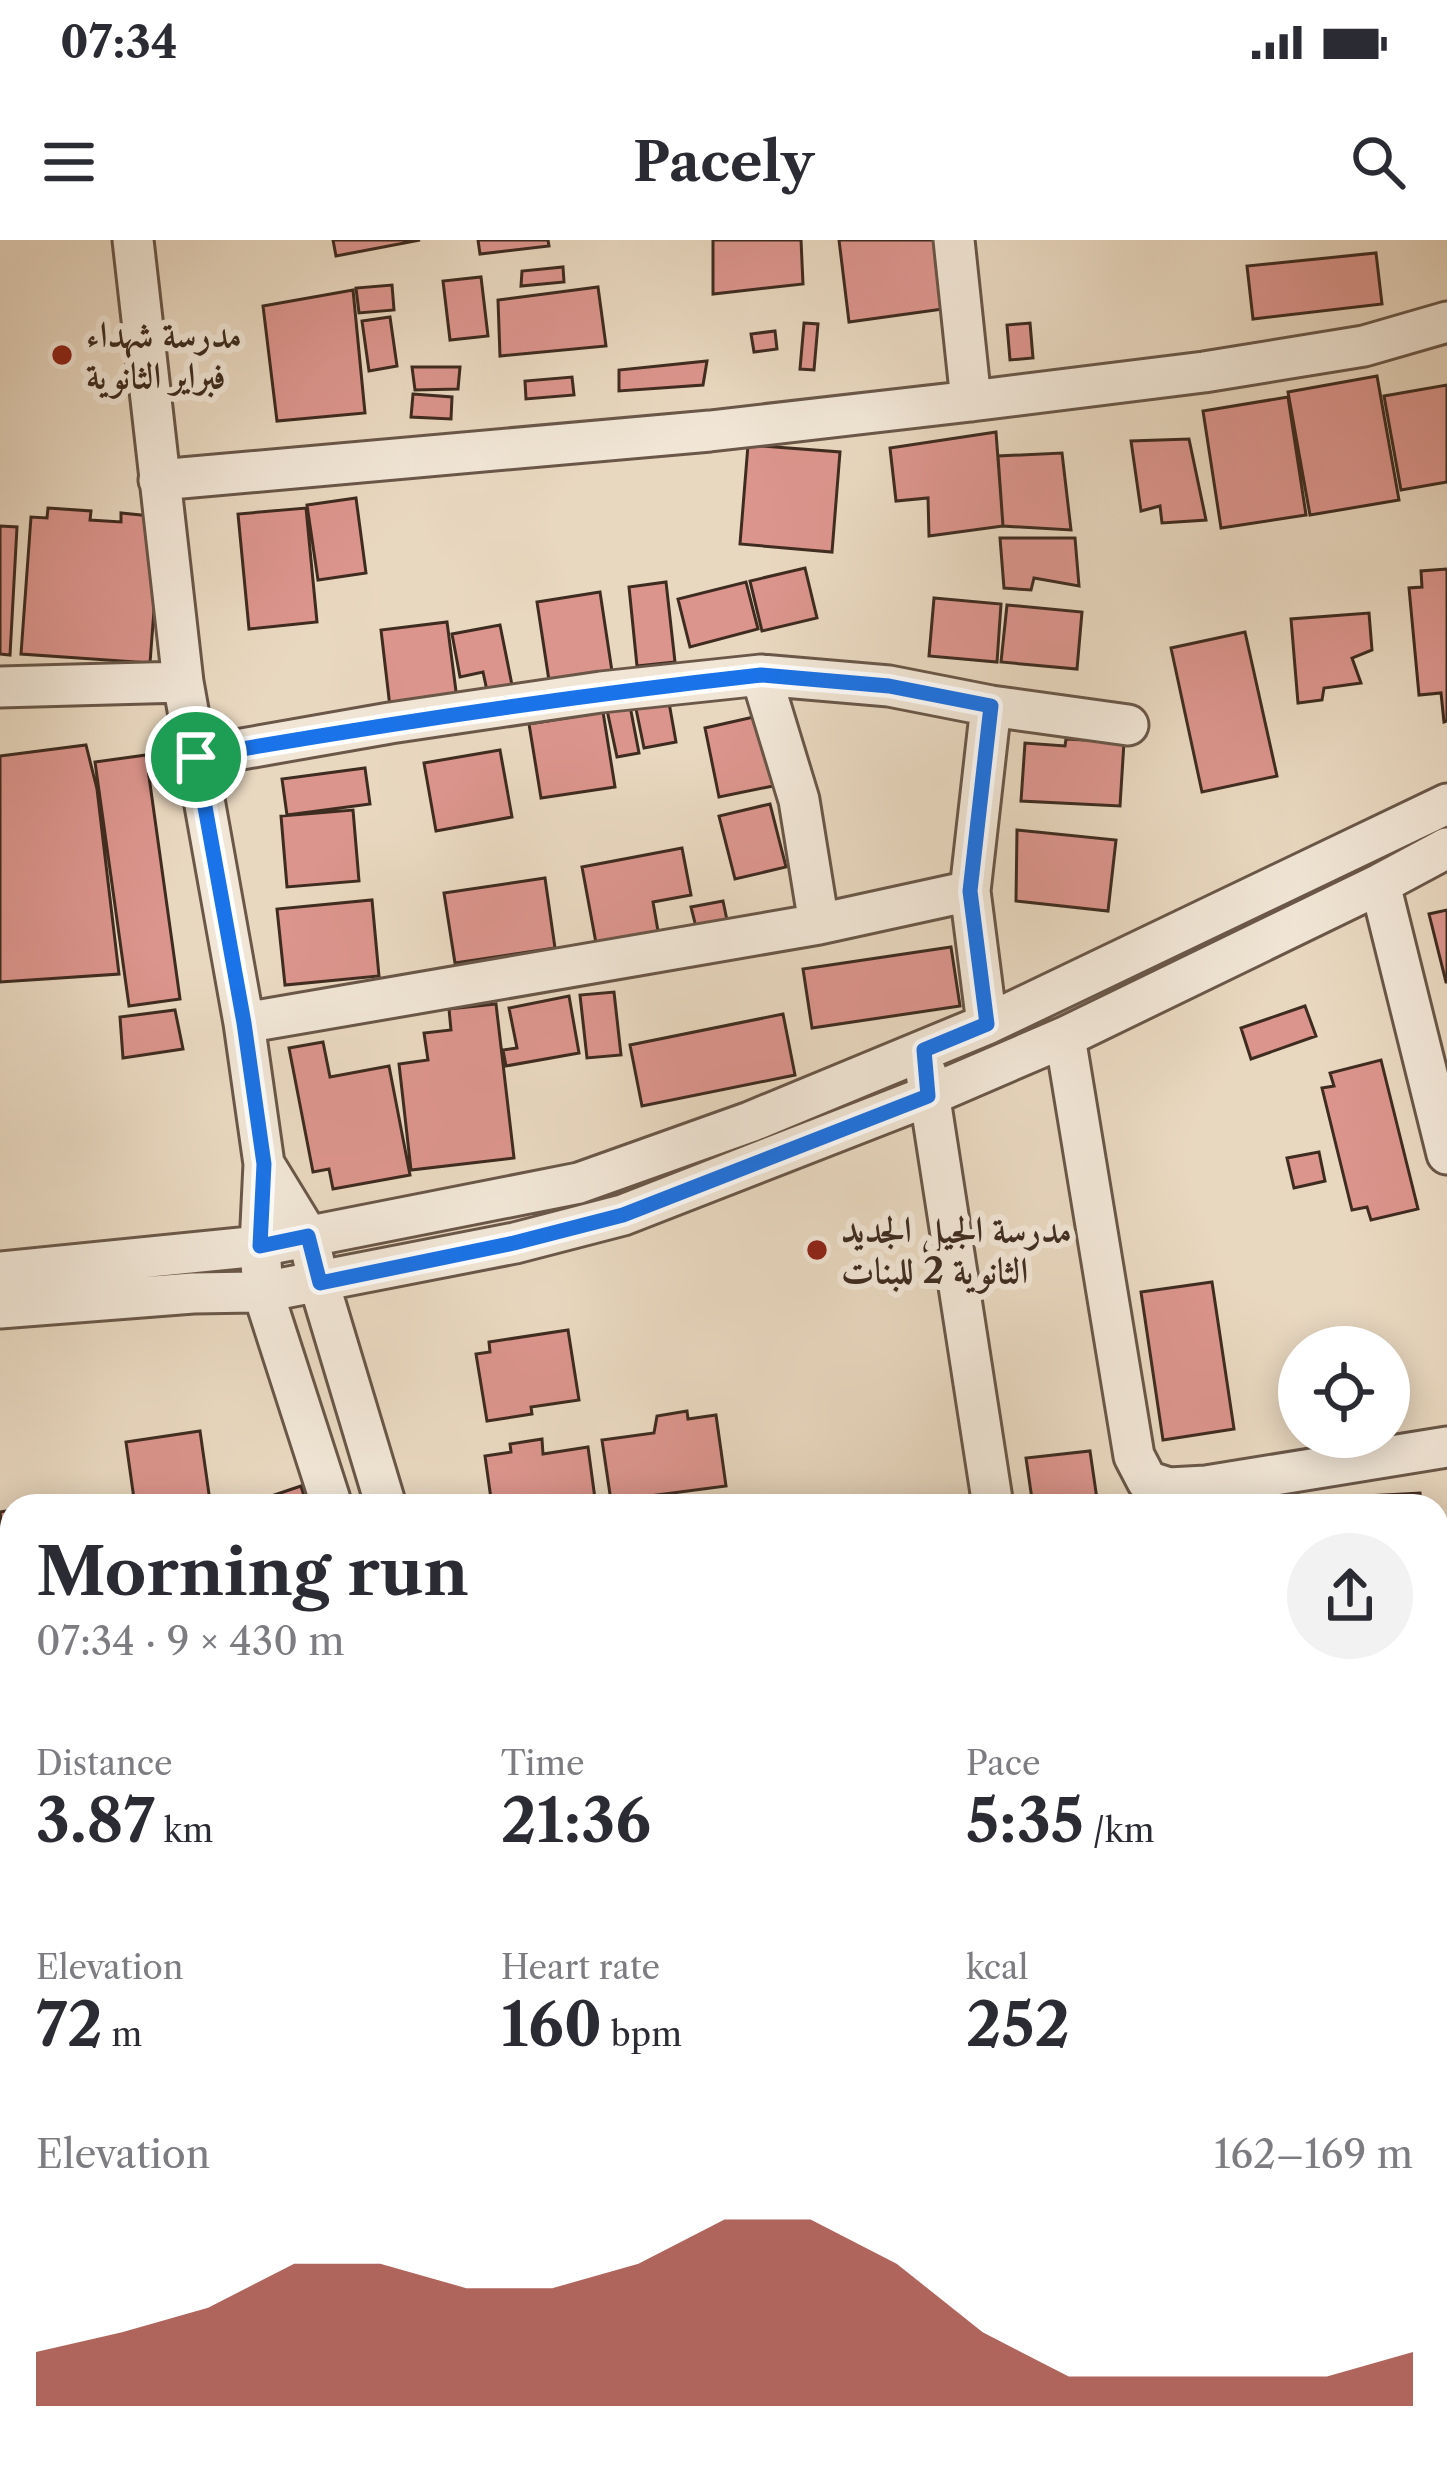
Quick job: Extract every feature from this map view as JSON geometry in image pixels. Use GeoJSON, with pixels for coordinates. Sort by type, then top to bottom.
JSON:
{"type":"FeatureCollection","features":[{"type":"Feature","properties":{"kind":"street"},"geometry":{"type":"LineString","coordinates":[[133,240],[183,682],[244,1023],[264,1164],[263,1292],[328,1494]]}},
{"type":"Feature","properties":{"kind":"street"},"geometry":{"type":"LineString","coordinates":[[954,240],[971,401]]}},
{"type":"Feature","properties":{"kind":"street"},"geometry":{"type":"LineString","coordinates":[[159,480],[971,401],[1364,346],[1447,322]]}},
{"type":"Feature","properties":{"kind":"street"},"geometry":{"type":"LineString","coordinates":[[196,757],[601,692],[761,675],[889,686],[1128,725]]}},
{"type":"Feature","properties":{"kind":"street"},"geometry":{"type":"LineString","coordinates":[[761,675],[799,800],[820,924]]}},
{"type":"Feature","properties":{"kind":"street"},"geometry":{"type":"LineString","coordinates":[[0,687],[183,682]]}},
{"type":"Feature","properties":{"kind":"street"},"geometry":{"type":"LineString","coordinates":[[987,1024],[970,891],[991,706]]}},
{"type":"Feature","properties":{"kind":"street"},"geometry":{"type":"LineString","coordinates":[[0,1272],[260,1246],[579,1183],[749,1121],[987,1024],[1447,804]]}},
{"type":"Feature","properties":{"kind":"street"},"geometry":{"type":"LineString","coordinates":[[0,1308],[263,1292],[514,1243],[623,1215],[1065,1037],[1447,848]]}},
{"type":"Feature","properties":{"kind":"street"},"geometry":{"type":"LineString","coordinates":[[1380,884],[1447,1154]]}},
{"type":"Feature","properties":{"kind":"street"},"geometry":{"type":"LineString","coordinates":[[244,1023],[820,924],[970,891]]}},
{"type":"Feature","properties":{"kind":"street"},"geometry":{"type":"LineString","coordinates":[[1065,1037],[1134,1456],[1147,1481],[1169,1488],[1206,1486],[1447,1447]]}},
{"type":"Feature","properties":{"kind":"street"},"geometry":{"type":"LineString","coordinates":[[924,1050],[992,1494]]}},
{"type":"Feature","properties":{"kind":"street"},"geometry":{"type":"LineString","coordinates":[[264,1164],[308,1236],[382,1494]]}},
{"type":"Feature","properties":{"kind":"building"},"geometry":{"type":"Polygon","coordinates":[[[333,240],[420,240],[336,256],[333,240]]]}},
{"type":"Feature","properties":{"kind":"building"},"geometry":{"type":"Polygon","coordinates":[[[478,240],[548,240],[549,246],[480,254],[478,240]]]}},
{"type":"Feature","properties":{"kind":"building"},"geometry":{"type":"Polygon","coordinates":[[[713,240],[801,240],[803,284],[713,294],[713,240]]]}},
{"type":"Feature","properties":{"kind":"building"},"geometry":{"type":"Polygon","coordinates":[[[839,240],[935,240],[943,309],[849,322],[839,240]]]}},
{"type":"Feature","properties":{"kind":"building"},"geometry":{"type":"Polygon","coordinates":[[[1376,253],[1382,304],[1253,319],[1247,266],[1376,253]]]}},
{"type":"Feature","properties":{"kind":"building"},"geometry":{"type":"Polygon","coordinates":[[[563,267],[564,282],[521,286],[522,271],[563,267]]]}},
{"type":"Feature","properties":{"kind":"building"},"geometry":{"type":"Polygon","coordinates":[[[481,277],[488,336],[450,340],[443,281],[481,277]]]}},
{"type":"Feature","properties":{"kind":"building"},"geometry":{"type":"Polygon","coordinates":[[[392,285],[394,310],[359,313],[356,288],[392,285]]]}},
{"type":"Feature","properties":{"kind":"building"},"geometry":{"type":"Polygon","coordinates":[[[598,287],[606,346],[500,356],[498,300],[598,287]]]}},
{"type":"Feature","properties":{"kind":"building"},"geometry":{"type":"Polygon","coordinates":[[[353,290],[365,413],[277,421],[263,306],[353,290]]]}},
{"type":"Feature","properties":{"kind":"building"},"geometry":{"type":"Polygon","coordinates":[[[390,317],[397,366],[369,371],[362,321],[390,317]]]}},
{"type":"Feature","properties":{"kind":"building"},"geometry":{"type":"Polygon","coordinates":[[[804,323],[818,324],[814,370],[800,369],[804,323]]]}},
{"type":"Feature","properties":{"kind":"building"},"geometry":{"type":"Polygon","coordinates":[[[1030,323],[1033,358],[1010,360],[1007,325],[1030,323]]]}},
{"type":"Feature","properties":{"kind":"building"},"geometry":{"type":"Polygon","coordinates":[[[775,331],[777,349],[754,352],[751,334],[775,331]]]}},
{"type":"Feature","properties":{"kind":"building"},"geometry":{"type":"Polygon","coordinates":[[[707,361],[703,385],[619,391],[619,370],[707,361]]]}},
{"type":"Feature","properties":{"kind":"building"},"geometry":{"type":"Polygon","coordinates":[[[412,367],[460,367],[458,389],[415,390],[412,367]]]}},
{"type":"Feature","properties":{"kind":"building"},"geometry":{"type":"Polygon","coordinates":[[[1377,376],[1399,500],[1310,515],[1288,392],[1377,376]]]}},
{"type":"Feature","properties":{"kind":"building"},"geometry":{"type":"Polygon","coordinates":[[[572,377],[574,395],[526,399],[525,381],[572,377]]]}},
{"type":"Feature","properties":{"kind":"building"},"geometry":{"type":"Polygon","coordinates":[[[1447,385],[1447,482],[1401,490],[1384,396],[1447,385]]]}},
{"type":"Feature","properties":{"kind":"building"},"geometry":{"type":"Polygon","coordinates":[[[413,394],[452,397],[451,419],[411,417],[413,394]]]}},
{"type":"Feature","properties":{"kind":"building"},"geometry":{"type":"Polygon","coordinates":[[[1288,397],[1306,515],[1221,528],[1203,411],[1288,397]]]}},
{"type":"Feature","properties":{"kind":"building"},"geometry":{"type":"Polygon","coordinates":[[[996,432],[1003,526],[929,536],[928,498],[896,501],[890,448],[996,432]]]}},
{"type":"Feature","properties":{"kind":"building"},"geometry":{"type":"Polygon","coordinates":[[[1189,439],[1206,520],[1162,523],[1160,506],[1141,511],[1131,441],[1189,439]]]}},
{"type":"Feature","properties":{"kind":"building"},"geometry":{"type":"Polygon","coordinates":[[[748,445],[840,452],[832,552],[740,544],[748,445]]]}},
{"type":"Feature","properties":{"kind":"building"},"geometry":{"type":"Polygon","coordinates":[[[1062,453],[1071,530],[1003,526],[998,456],[1062,453]]]}},
{"type":"Feature","properties":{"kind":"building"},"geometry":{"type":"Polygon","coordinates":[[[356,498],[366,573],[318,580],[307,505],[356,498]]]}},
{"type":"Feature","properties":{"kind":"building"},"geometry":{"type":"Polygon","coordinates":[[[48,508],[91,511],[90,520],[121,522],[121,513],[161,517],[150,663],[21,654],[31,517],[47,518],[48,508]]]}},
{"type":"Feature","properties":{"kind":"building"},"geometry":{"type":"Polygon","coordinates":[[[306,508],[317,622],[249,629],[238,514],[306,508]]]}},
{"type":"Feature","properties":{"kind":"building"},"geometry":{"type":"Polygon","coordinates":[[[0,526],[17,527],[10,655],[0,654],[0,526]]]}},
{"type":"Feature","properties":{"kind":"building"},"geometry":{"type":"Polygon","coordinates":[[[1000,538],[1075,538],[1079,586],[1034,578],[1031,590],[1004,588],[1000,538]]]}},
{"type":"Feature","properties":{"kind":"building"},"geometry":{"type":"Polygon","coordinates":[[[805,568],[817,618],[762,631],[750,581],[805,568]]]}},
{"type":"Feature","properties":{"kind":"building"},"geometry":{"type":"Polygon","coordinates":[[[1447,569],[1444,722],[1441,693],[1419,695],[1409,588],[1422,587],[1421,571],[1447,569]]]}},
{"type":"Feature","properties":{"kind":"building"},"geometry":{"type":"Polygon","coordinates":[[[666,582],[675,662],[637,666],[629,587],[666,582]]]}},
{"type":"Feature","properties":{"kind":"building"},"geometry":{"type":"Polygon","coordinates":[[[746,582],[758,629],[690,647],[678,599],[746,582]]]}},
{"type":"Feature","properties":{"kind":"building"},"geometry":{"type":"Polygon","coordinates":[[[600,592],[613,678],[550,687],[537,602],[600,592]]]}},
{"type":"Feature","properties":{"kind":"building"},"geometry":{"type":"Polygon","coordinates":[[[934,598],[1001,604],[997,662],[929,656],[934,598]]]}},
{"type":"Feature","properties":{"kind":"building"},"geometry":{"type":"Polygon","coordinates":[[[1007,605],[1082,612],[1077,669],[1001,662],[1007,605]]]}},
{"type":"Feature","properties":{"kind":"building"},"geometry":{"type":"Polygon","coordinates":[[[1369,613],[1372,650],[1352,658],[1361,683],[1324,688],[1322,700],[1298,703],[1291,619],[1369,613]]]}},
{"type":"Feature","properties":{"kind":"building"},"geometry":{"type":"Polygon","coordinates":[[[447,622],[457,699],[390,707],[381,630],[447,622]]]}},
{"type":"Feature","properties":{"kind":"building"},"geometry":{"type":"Polygon","coordinates":[[[500,625],[514,695],[489,700],[483,672],[460,677],[452,634],[500,625]]]}},
{"type":"Feature","properties":{"kind":"building"},"geometry":{"type":"Polygon","coordinates":[[[1245,632],[1277,776],[1202,792],[1171,648],[1245,632]]]}},
{"type":"Feature","properties":{"kind":"building"},"geometry":{"type":"Polygon","coordinates":[[[668,697],[676,742],[644,748],[635,704],[668,697]]]}},
{"type":"Feature","properties":{"kind":"building"},"geometry":{"type":"Polygon","coordinates":[[[630,706],[639,753],[617,757],[607,710],[630,706]]]}},
{"type":"Feature","properties":{"kind":"building"},"geometry":{"type":"Polygon","coordinates":[[[603,712],[615,787],[541,798],[529,724],[603,712]]]}},
{"type":"Feature","properties":{"kind":"building"},"geometry":{"type":"Polygon","coordinates":[[[758,716],[773,786],[719,797],[705,728],[758,716]]]}},
{"type":"Feature","properties":{"kind":"building"},"geometry":{"type":"Polygon","coordinates":[[[1066,739],[1124,742],[1120,806],[1021,801],[1025,743],[1065,746],[1066,739]]]}},
{"type":"Feature","properties":{"kind":"building"},"geometry":{"type":"Polygon","coordinates":[[[86,745],[97,789],[119,974],[0,982],[0,756],[86,745]]]}},
{"type":"Feature","properties":{"kind":"building"},"geometry":{"type":"Polygon","coordinates":[[[500,750],[512,817],[436,831],[424,763],[500,750]]]}},
{"type":"Feature","properties":{"kind":"building"},"geometry":{"type":"Polygon","coordinates":[[[146,755],[180,999],[129,1006],[95,762],[146,755]]]}},
{"type":"Feature","properties":{"kind":"building"},"geometry":{"type":"Polygon","coordinates":[[[365,768],[370,804],[287,815],[282,779],[365,768]]]}},
{"type":"Feature","properties":{"kind":"building"},"geometry":{"type":"Polygon","coordinates":[[[770,804],[786,867],[735,879],[719,816],[770,804]]]}},
{"type":"Feature","properties":{"kind":"building"},"geometry":{"type":"Polygon","coordinates":[[[353,810],[359,881],[287,887],[281,816],[353,810]]]}},
{"type":"Feature","properties":{"kind":"building"},"geometry":{"type":"Polygon","coordinates":[[[1017,830],[1116,840],[1108,911],[1016,901],[1017,830]]]}},
{"type":"Feature","properties":{"kind":"building"},"geometry":{"type":"Polygon","coordinates":[[[682,848],[691,895],[653,902],[658,931],[596,943],[582,867],[682,848]]]}},
{"type":"Feature","properties":{"kind":"building"},"geometry":{"type":"Polygon","coordinates":[[[545,878],[555,948],[455,963],[444,893],[545,878]]]}},
{"type":"Feature","properties":{"kind":"building"},"geometry":{"type":"Polygon","coordinates":[[[372,900],[379,976],[285,985],[277,909],[372,900]]]}},
{"type":"Feature","properties":{"kind":"building"},"geometry":{"type":"Polygon","coordinates":[[[723,901],[727,920],[696,927],[691,907],[723,901]]]}},
{"type":"Feature","properties":{"kind":"building"},"geometry":{"type":"Polygon","coordinates":[[[1447,910],[1447,982],[1446,982],[1429,914],[1447,910]]]}},
{"type":"Feature","properties":{"kind":"building"},"geometry":{"type":"Polygon","coordinates":[[[951,947],[960,1006],[812,1028],[803,969],[951,947]]]}},
{"type":"Feature","properties":{"kind":"building"},"geometry":{"type":"Polygon","coordinates":[[[614,992],[621,1055],[587,1058],[580,995],[614,992]]]}},
{"type":"Feature","properties":{"kind":"building"},"geometry":{"type":"Polygon","coordinates":[[[569,996],[579,1053],[506,1066],[503,1050],[517,1048],[509,1008],[569,996]]]}},
{"type":"Feature","properties":{"kind":"building"},"geometry":{"type":"Polygon","coordinates":[[[496,1004],[514,1158],[411,1170],[399,1064],[428,1060],[424,1033],[451,1030],[449,1009],[496,1004]]]}},
{"type":"Feature","properties":{"kind":"building"},"geometry":{"type":"Polygon","coordinates":[[[1305,1006],[1316,1036],[1251,1059],[1241,1028],[1305,1006]]]}},
{"type":"Feature","properties":{"kind":"building"},"geometry":{"type":"Polygon","coordinates":[[[175,1010],[183,1049],[123,1058],[120,1017],[175,1010]]]}},
{"type":"Feature","properties":{"kind":"building"},"geometry":{"type":"Polygon","coordinates":[[[783,1014],[795,1075],[642,1106],[630,1045],[783,1014]]]}},
{"type":"Feature","properties":{"kind":"building"},"geometry":{"type":"Polygon","coordinates":[[[323,1042],[330,1077],[389,1066],[410,1175],[333,1189],[329,1169],[313,1172],[289,1048],[323,1042]]]}},
{"type":"Feature","properties":{"kind":"building"},"geometry":{"type":"Polygon","coordinates":[[[1381,1060],[1418,1209],[1371,1220],[1367,1207],[1352,1210],[1322,1088],[1334,1086],[1330,1073],[1381,1060]]]}},
{"type":"Feature","properties":{"kind":"building"},"geometry":{"type":"Polygon","coordinates":[[[1319,1152],[1325,1181],[1294,1188],[1287,1158],[1319,1152]]]}},
{"type":"Feature","properties":{"kind":"building"},"geometry":{"type":"Polygon","coordinates":[[[1212,1282],[1234,1429],[1163,1440],[1141,1292],[1212,1282]]]}},
{"type":"Feature","properties":{"kind":"building"},"geometry":{"type":"Polygon","coordinates":[[[568,1330],[579,1400],[531,1407],[532,1414],[487,1421],[476,1354],[490,1352],[489,1342],[568,1330]]]}},
{"type":"Feature","properties":{"kind":"building"},"geometry":{"type":"Polygon","coordinates":[[[687,1411],[688,1419],[716,1415],[726,1486],[665,1494],[610,1494],[602,1440],[654,1433],[657,1416],[687,1411]]]}},
{"type":"Feature","properties":{"kind":"building"},"geometry":{"type":"Polygon","coordinates":[[[200,1431],[209,1494],[133,1494],[126,1442],[200,1431]]]}},
{"type":"Feature","properties":{"kind":"building"},"geometry":{"type":"Polygon","coordinates":[[[542,1439],[543,1454],[588,1447],[594,1494],[490,1494],[485,1456],[511,1452],[510,1444],[542,1439]]]}},
{"type":"Feature","properties":{"kind":"building"},"geometry":{"type":"Polygon","coordinates":[[[1090,1451],[1096,1494],[1031,1494],[1026,1458],[1090,1451]]]}},
{"type":"Feature","properties":{"kind":"building"},"geometry":{"type":"Polygon","coordinates":[[[301,1486],[303,1494],[277,1494],[301,1486]]]}},
{"type":"Feature","properties":{"kind":"place","name":"مدرسة شهداء فبراير الثانوية"},"geometry":{"type":"Point","coordinates":[62,355]}},
{"type":"Feature","properties":{"kind":"place","name":"مدرسة الجيل الجديد الثانوية 2 للبنات"},"geometry":{"type":"Point","coordinates":[817,1250]}},
{"type":"Feature","properties":{"kind":"route"},"geometry":{"type":"LineString","coordinates":[[761,675],[889,686],[991,706],[970,891],[987,1024],[924,1050],[928,1096],[623,1215],[320,1283],[308,1236],[260,1246],[264,1164],[196,757],[601,692],[761,675]]}}]}
